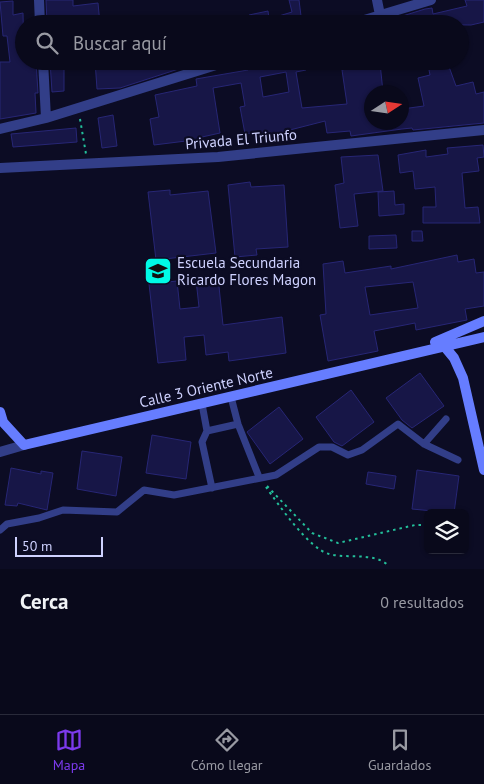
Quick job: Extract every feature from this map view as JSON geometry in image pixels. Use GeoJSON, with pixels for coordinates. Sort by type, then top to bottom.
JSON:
{"type":"FeatureCollection","features":[{"type":"Feature","properties":{"kind":"street"},"geometry":{"type":"LineString","coordinates":[[39,0],[40,15]]}},
{"type":"Feature","properties":{"kind":"street"},"geometry":{"type":"LineString","coordinates":[[377,0],[380,15],[431,0]]}},
{"type":"Feature","properties":{"kind":"street"},"geometry":{"type":"LineString","coordinates":[[43,70],[46,118]]}},
{"type":"Feature","properties":{"kind":"street"},"geometry":{"type":"LineString","coordinates":[[0,129],[46,118],[200,70]]}},
{"type":"Feature","properties":{"kind":"street","name":"Privada El Triunfo"},"geometry":{"type":"LineString","coordinates":[[0,168],[218,157],[484,130]]}},
{"type":"Feature","properties":{"kind":"street","name":"Calle 3 Oriente Norte"},"geometry":{"type":"LineString","coordinates":[[0,452],[231,398],[419,351],[442,343],[484,321]]}},
{"type":"Feature","properties":{"kind":"street","name":"Calle 3 Oriente Norte"},"geometry":{"type":"LineString","coordinates":[[442,343],[484,337]]}},
{"type":"Feature","properties":{"kind":"street"},"geometry":{"type":"LineString","coordinates":[[442,343],[454,358],[463,378],[484,470]]}},
{"type":"Feature","properties":{"kind":"street"},"geometry":{"type":"LineString","coordinates":[[0,412],[3,422],[24,445]]}},
{"type":"Feature","properties":{"kind":"lane"},"geometry":{"type":"LineString","coordinates":[[231,398],[238,424],[259,477]]}},
{"type":"Feature","properties":{"kind":"lane"},"geometry":{"type":"LineString","coordinates":[[202,404],[207,431],[202,442],[212,488]]}},
{"type":"Feature","properties":{"kind":"lane"},"geometry":{"type":"LineString","coordinates":[[424,444],[446,419]]}},
{"type":"Feature","properties":{"kind":"lane"},"geometry":{"type":"LineString","coordinates":[[207,431],[238,424]]}},
{"type":"Feature","properties":{"kind":"lane"},"geometry":{"type":"LineString","coordinates":[[0,530],[7,524],[39,518],[63,510],[117,512],[144,490],[174,495],[276,475],[319,447],[332,447],[348,455],[362,450],[398,424],[424,444],[458,460]]}},
{"type":"Feature","properties":{"kind":"path"},"geometry":{"type":"LineString","coordinates":[[78,108],[88,164]]}},
{"type":"Feature","properties":{"kind":"path"},"geometry":{"type":"LineString","coordinates":[[259,477],[312,533],[338,543],[415,525],[424,525]]}},
{"type":"Feature","properties":{"kind":"path"},"geometry":{"type":"LineString","coordinates":[[259,477],[283,512],[309,540],[327,554],[380,558],[388,565]]}},
{"type":"Feature","properties":{"kind":"building"},"geometry":{"type":"Polygon","coordinates":[[[46,0],[73,0],[73,6],[98,3],[99,15],[47,15],[46,0]]]}},
{"type":"Feature","properties":{"kind":"building"},"geometry":{"type":"Polygon","coordinates":[[[289,0],[299,0],[301,15],[282,15],[292,12],[289,0]]]}},
{"type":"Feature","properties":{"kind":"building"},"geometry":{"type":"Polygon","coordinates":[[[465,0],[484,0],[484,22],[469,25],[469,15],[406,15],[425,9],[432,8],[433,14],[467,6],[465,0]]]}},
{"type":"Feature","properties":{"kind":"building"},"geometry":{"type":"Polygon","coordinates":[[[13,1],[13,15],[23,13],[23,15],[15,15],[15,70],[37,70],[38,93],[35,93],[36,113],[0,119],[0,62],[10,62],[7,36],[3,36],[0,2],[13,1]]]}},
{"type":"Feature","properties":{"kind":"building"},"geometry":{"type":"Polygon","coordinates":[[[268,11],[268,15],[249,15],[268,11]]]}},
{"type":"Feature","properties":{"kind":"building"},"geometry":{"type":"Polygon","coordinates":[[[51,70],[64,70],[64,91],[52,92],[51,70]]]}},
{"type":"Feature","properties":{"kind":"building"},"geometry":{"type":"Polygon","coordinates":[[[96,70],[176,70],[120,88],[97,89],[96,70]]]}},
{"type":"Feature","properties":{"kind":"building"},"geometry":{"type":"Polygon","coordinates":[[[248,70],[306,70],[296,72],[302,108],[347,104],[342,70],[381,70],[382,85],[364,85],[364,130],[397,130],[351,136],[350,131],[327,133],[325,121],[286,131],[260,135],[259,132],[245,134],[240,107],[245,106],[241,83],[213,88],[220,133],[202,137],[202,139],[154,145],[150,119],[159,117],[155,95],[197,86],[196,79],[248,70]],[[286,72],[260,77],[263,97],[289,92],[286,72]]]}},
{"type":"Feature","properties":{"kind":"building"},"geometry":{"type":"Polygon","coordinates":[[[429,70],[450,70],[456,86],[473,82],[476,94],[484,92],[484,123],[413,130],[409,128],[409,108],[424,106],[418,78],[430,75],[429,70]]]}},
{"type":"Feature","properties":{"kind":"building"},"geometry":{"type":"Polygon","coordinates":[[[113,115],[117,146],[102,148],[98,118],[113,115]]]}},
{"type":"Feature","properties":{"kind":"building"},"geometry":{"type":"Polygon","coordinates":[[[76,128],[77,142],[13,147],[11,134],[76,128]]]}},
{"type":"Feature","properties":{"kind":"building"},"geometry":{"type":"Polygon","coordinates":[[[483,145],[484,157],[477,158],[479,171],[462,173],[465,208],[478,207],[480,223],[423,223],[423,207],[436,207],[435,187],[415,189],[413,171],[400,173],[398,155],[426,150],[426,157],[448,154],[447,148],[483,145]]]}},
{"type":"Feature","properties":{"kind":"building"},"geometry":{"type":"Polygon","coordinates":[[[378,155],[383,191],[354,194],[358,226],[340,228],[335,185],[344,183],[341,157],[378,155]]]}},
{"type":"Feature","properties":{"kind":"building"},"geometry":{"type":"Polygon","coordinates":[[[250,182],[251,187],[284,185],[288,247],[256,249],[257,255],[235,257],[228,185],[250,182]]]}},
{"type":"Feature","properties":{"kind":"building"},"geometry":{"type":"Polygon","coordinates":[[[170,190],[170,195],[208,191],[216,253],[156,260],[148,192],[170,190]]]}},
{"type":"Feature","properties":{"kind":"building"},"geometry":{"type":"Polygon","coordinates":[[[394,191],[395,205],[404,204],[404,214],[379,216],[378,192],[394,191]]]}},
{"type":"Feature","properties":{"kind":"building"},"geometry":{"type":"Polygon","coordinates":[[[412,231],[422,231],[423,241],[412,241],[412,231]]]}},
{"type":"Feature","properties":{"kind":"building"},"geometry":{"type":"Polygon","coordinates":[[[396,235],[397,248],[369,249],[369,236],[396,235]]]}},
{"type":"Feature","properties":{"kind":"building"},"geometry":{"type":"Polygon","coordinates":[[[457,255],[458,262],[474,259],[476,273],[484,272],[484,306],[465,309],[467,320],[416,330],[415,323],[374,331],[378,351],[328,361],[320,315],[326,314],[323,264],[343,261],[345,273],[391,266],[391,269],[457,255]],[[413,282],[365,287],[370,315],[418,308],[413,282]]]}},
{"type":"Feature","properties":{"kind":"building"},"geometry":{"type":"Polygon","coordinates":[[[218,277],[223,325],[282,317],[286,353],[229,361],[228,352],[206,355],[204,335],[184,337],[186,360],[158,363],[149,284],[177,281],[180,309],[199,307],[196,280],[218,277]]]}},
{"type":"Feature","properties":{"kind":"building"},"geometry":{"type":"Polygon","coordinates":[[[420,373],[444,406],[412,428],[402,420],[386,398],[420,373]]]}},
{"type":"Feature","properties":{"kind":"building"},"geometry":{"type":"Polygon","coordinates":[[[351,390],[374,422],[342,446],[334,442],[316,417],[351,390]]]}},
{"type":"Feature","properties":{"kind":"building"},"geometry":{"type":"Polygon","coordinates":[[[279,407],[303,439],[270,464],[247,432],[279,407]]]}},
{"type":"Feature","properties":{"kind":"building"},"geometry":{"type":"Polygon","coordinates":[[[152,435],[191,442],[186,479],[146,473],[152,435]]]}},
{"type":"Feature","properties":{"kind":"building"},"geometry":{"type":"Polygon","coordinates":[[[82,451],[122,457],[116,496],[77,489],[82,451]]]}},
{"type":"Feature","properties":{"kind":"building"},"geometry":{"type":"Polygon","coordinates":[[[11,468],[41,474],[41,471],[53,473],[47,510],[18,503],[17,506],[5,505],[11,468]]]}},
{"type":"Feature","properties":{"kind":"building"},"geometry":{"type":"Polygon","coordinates":[[[417,470],[459,476],[455,509],[412,509],[417,470]]]}},
{"type":"Feature","properties":{"kind":"building"},"geometry":{"type":"Polygon","coordinates":[[[368,472],[396,476],[394,489],[366,484],[368,472]]]}},
{"type":"Feature","properties":{"kind":"place","name":"Escuela Secundaria Ricardo Flores Magon"},"geometry":{"type":"Point","coordinates":[158,271]}}]}
